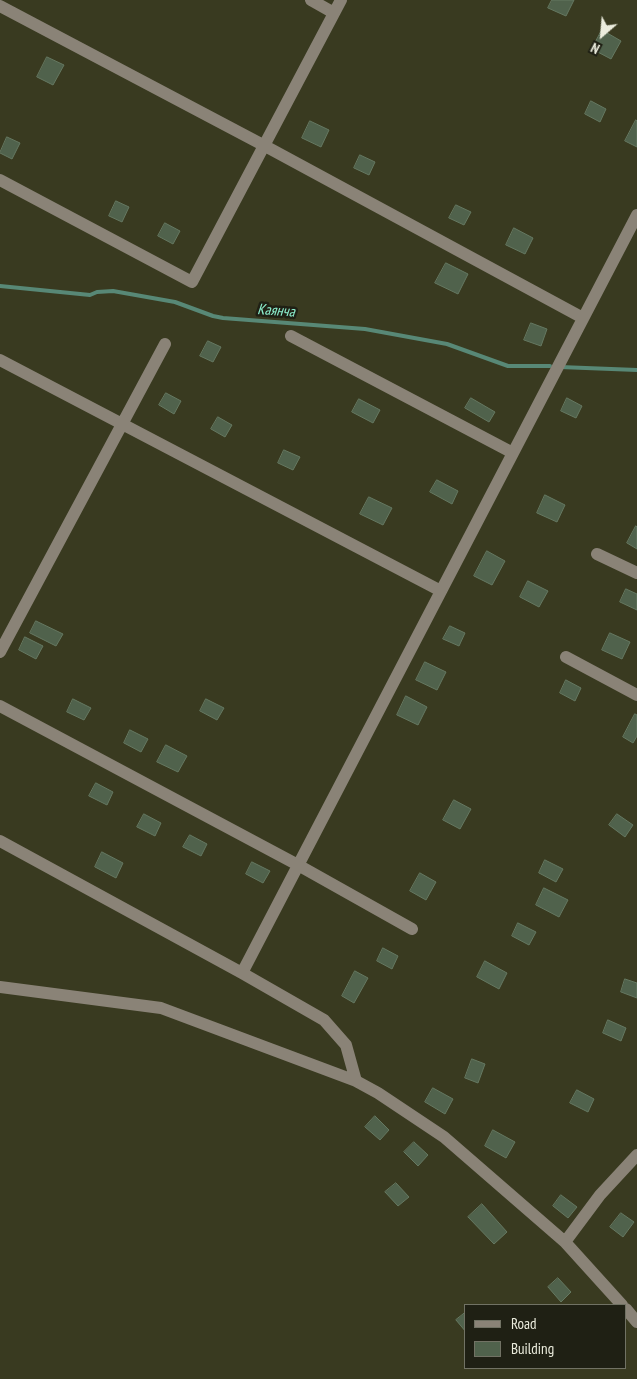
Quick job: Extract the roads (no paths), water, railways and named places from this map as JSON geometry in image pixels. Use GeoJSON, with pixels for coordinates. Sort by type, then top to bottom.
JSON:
{"type":"FeatureCollection","features":[{"type":"Feature","properties":{"kind":"street"},"geometry":{"type":"LineString","coordinates":[[311,0],[334,13]]}},
{"type":"Feature","properties":{"kind":"street"},"geometry":{"type":"LineString","coordinates":[[0,180],[192,282],[341,0]]}},
{"type":"Feature","properties":{"kind":"street"},"geometry":{"type":"LineString","coordinates":[[0,6],[583,318]]}},
{"type":"Feature","properties":{"kind":"street"},"geometry":{"type":"LineString","coordinates":[[242,973],[637,215]]}},
{"type":"Feature","properties":{"kind":"street"},"geometry":{"type":"LineString","coordinates":[[290,336],[513,453]]}},
{"type":"Feature","properties":{"kind":"street"},"geometry":{"type":"LineString","coordinates":[[0,652],[165,344]]}},
{"type":"Feature","properties":{"kind":"street"},"geometry":{"type":"LineString","coordinates":[[0,360],[441,591]]}},
{"type":"Feature","properties":{"kind":"street"},"geometry":{"type":"LineString","coordinates":[[597,554],[637,573]]}},
{"type":"Feature","properties":{"kind":"street"},"geometry":{"type":"LineString","coordinates":[[566,657],[637,695]]}},
{"type":"Feature","properties":{"kind":"street"},"geometry":{"type":"LineString","coordinates":[[0,706],[298,865],[412,929]]}},
{"type":"Feature","properties":{"kind":"street"},"geometry":{"type":"LineString","coordinates":[[0,841],[324,1020],[346,1045],[356,1080]]}},
{"type":"Feature","properties":{"kind":"street"},"geometry":{"type":"LineString","coordinates":[[0,987],[160,1008],[356,1080],[444,1137],[565,1242],[621,1304]]}},
{"type":"Feature","properties":{"kind":"street"},"geometry":{"type":"LineString","coordinates":[[565,1242],[600,1195],[637,1155]]}},
{"type":"Feature","properties":{"kind":"street"},"geometry":{"type":"LineString","coordinates":[[627,1310],[637,1322]]}},
{"type":"Feature","properties":{"kind":"waterway","name":"Каянча"},"geometry":{"type":"LineString","coordinates":[[0,286],[90,295],[97,292],[113,291],[175,302],[223,318],[365,329],[447,344],[508,366],[550,366]]}},
{"type":"Feature","properties":{"kind":"waterway","name":"Каянча"},"geometry":{"type":"LineString","coordinates":[[560,367],[637,370]]}}]}
